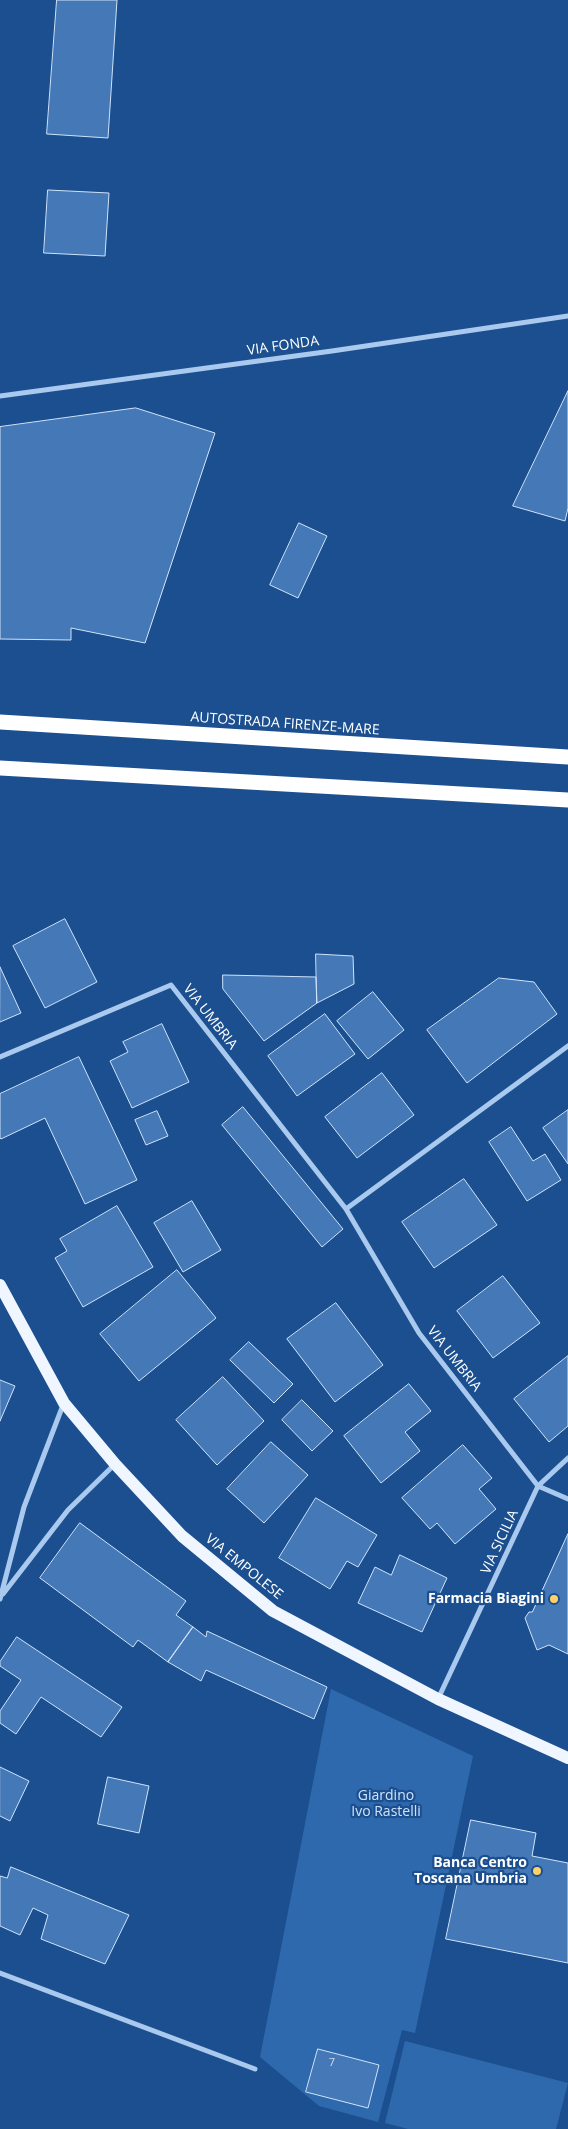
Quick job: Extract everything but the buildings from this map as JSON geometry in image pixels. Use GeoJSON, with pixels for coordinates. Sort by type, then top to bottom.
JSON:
{"type":"FeatureCollection","features":[{"type":"Feature","properties":{"kind":"highway","name":"AUTOSTRADA FIRENZE-MARE"},"geometry":{"type":"LineString","coordinates":[[0,722],[568,757]]}},
{"type":"Feature","properties":{"kind":"highway"},"geometry":{"type":"LineString","coordinates":[[0,768],[568,800]]}},
{"type":"Feature","properties":{"kind":"main road","name":"VIA EMPOLESE"},"geometry":{"type":"LineString","coordinates":[[0,1285],[64,1403],[115,1464],[182,1536],[273,1610],[438,1699],[568,1758]]}},
{"type":"Feature","properties":{"kind":"street","name":"VIA FONDA"},"geometry":{"type":"LineString","coordinates":[[0,396],[342,350],[568,316]]}},
{"type":"Feature","properties":{"kind":"street","name":"VIA UMBRIA"},"geometry":{"type":"LineString","coordinates":[[0,1057],[171,985],[346,1209],[419,1333],[538,1486],[568,1499]]}},
{"type":"Feature","properties":{"kind":"street"},"geometry":{"type":"LineString","coordinates":[[346,1209],[568,1046]]}},
{"type":"Feature","properties":{"kind":"street"},"geometry":{"type":"LineString","coordinates":[[1,1598],[24,1506],[64,1403]]}},
{"type":"Feature","properties":{"kind":"street","name":"VIA SICILIA"},"geometry":{"type":"LineString","coordinates":[[438,1699],[538,1486],[568,1458]]}},
{"type":"Feature","properties":{"kind":"street"},"geometry":{"type":"LineString","coordinates":[[1,1598],[68,1510],[115,1464]]}},
{"type":"Feature","properties":{"kind":"street"},"geometry":{"type":"LineString","coordinates":[[0,1973],[255,2069]]}},
{"type":"Feature","properties":{"kind":"green space","name":"Giardino Ivo Rastelli"},"geometry":{"type":"Polygon","coordinates":[[[331,1689],[473,1756],[415,2033],[402,2030],[378,2122],[319,2106],[260,2057],[331,1689]]]}},
{"type":"Feature","properties":{"kind":"green space"},"geometry":{"type":"Polygon","coordinates":[[[405,2041],[568,2083],[556,2129],[408,2129],[385,2123],[405,2041]]]}},
{"type":"Feature","properties":{"kind":"place","name":"Farmacia Biagini"},"geometry":{"type":"Point","coordinates":[554,1599]}},
{"type":"Feature","properties":{"kind":"place","name":"Banca Centro Toscana Umbria"},"geometry":{"type":"Point","coordinates":[537,1871]}}]}
